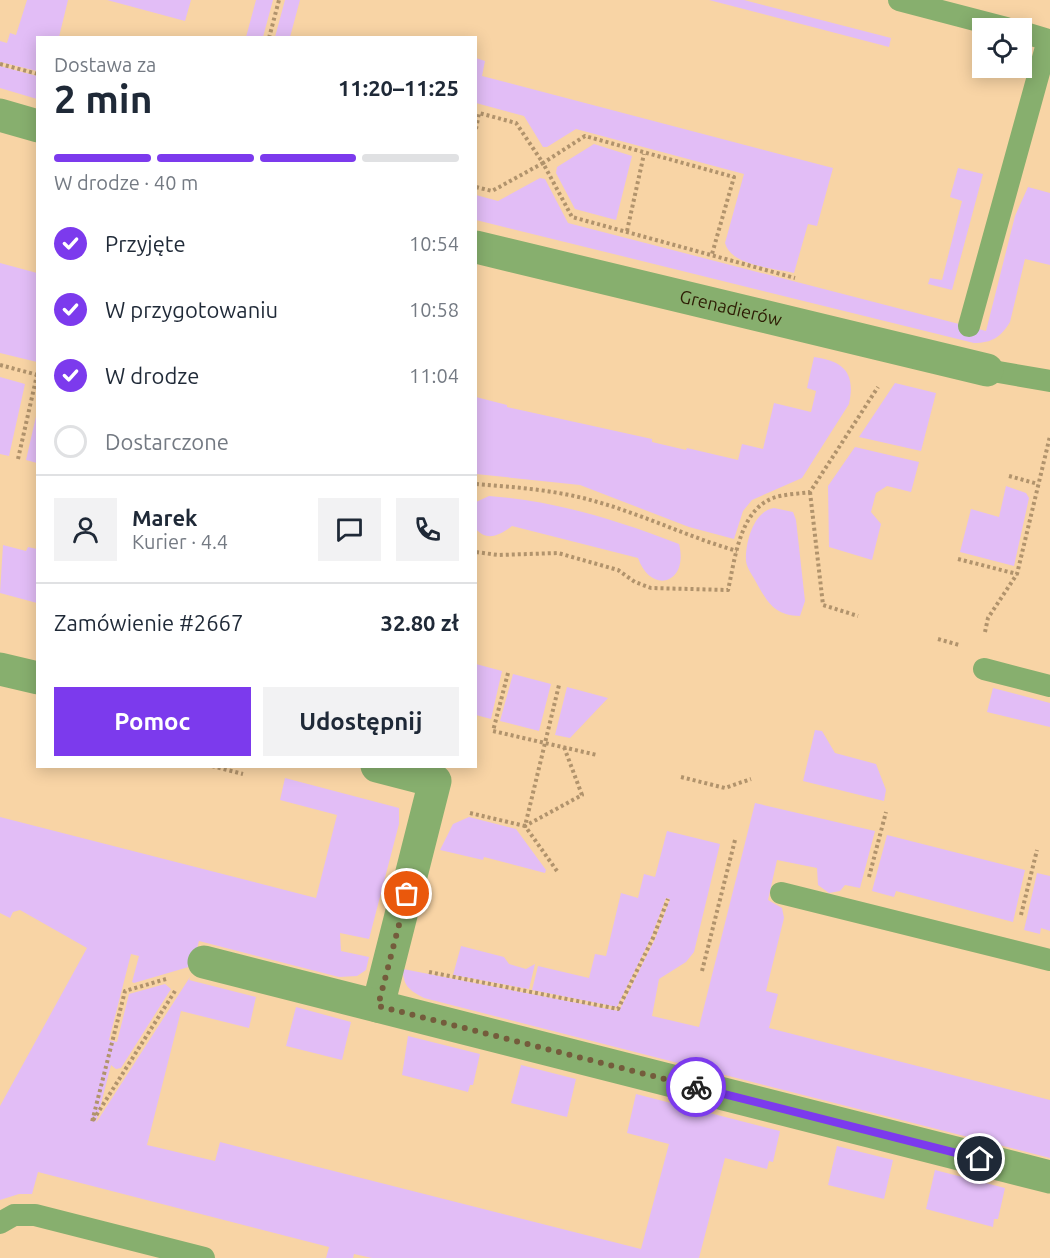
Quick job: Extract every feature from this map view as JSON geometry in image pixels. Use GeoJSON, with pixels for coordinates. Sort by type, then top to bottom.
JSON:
{"type":"FeatureCollection","features":[{"type":"Feature","properties":{"kind":"street"},"geometry":{"type":"LineString","coordinates":[[0,115],[36,125]]}},
{"type":"Feature","properties":{"kind":"street","name":"Grenadierów"},"geometry":{"type":"LineString","coordinates":[[477,247],[987,370]]}},
{"type":"Feature","properties":{"kind":"street"},"geometry":{"type":"LineString","coordinates":[[0,669],[36,678]]}},
{"type":"Feature","properties":{"kind":"street"},"geometry":{"type":"LineString","coordinates":[[378,1006],[435,782],[384,768]]}},
{"type":"Feature","properties":{"kind":"street"},"geometry":{"type":"LineString","coordinates":[[196,967],[378,1006],[1050,1177]]}},
{"type":"Feature","properties":{"kind":"lane"},"geometry":{"type":"LineString","coordinates":[[898,0],[972,19]]}},
{"type":"Feature","properties":{"kind":"lane"},"geometry":{"type":"LineString","coordinates":[[969,326],[1048,40],[1032,36]]}},
{"type":"Feature","properties":{"kind":"lane"},"geometry":{"type":"LineString","coordinates":[[987,370],[1050,381]]}},
{"type":"Feature","properties":{"kind":"lane"},"geometry":{"type":"LineString","coordinates":[[984,669],[1050,686]]}},
{"type":"Feature","properties":{"kind":"lane"},"geometry":{"type":"LineString","coordinates":[[781,892],[1050,960]]}},
{"type":"Feature","properties":{"kind":"lane"},"geometry":{"type":"LineString","coordinates":[[0,1223],[14,1215],[35,1215],[204,1258]]}},
{"type":"Feature","properties":{"kind":"path"},"geometry":{"type":"LineString","coordinates":[[270,36],[279,0]]}},
{"type":"Feature","properties":{"kind":"path"},"geometry":{"type":"LineString","coordinates":[[0,64],[36,73]]}},
{"type":"Feature","properties":{"kind":"path"},"geometry":{"type":"LineString","coordinates":[[477,124],[479,113],[516,123],[543,163],[572,216],[801,279]]}},
{"type":"Feature","properties":{"kind":"path"},"geometry":{"type":"LineString","coordinates":[[477,187],[492,191],[543,163],[585,136],[734,177],[712,254]]}},
{"type":"Feature","properties":{"kind":"path"},"geometry":{"type":"LineString","coordinates":[[627,231],[644,154]]}},
{"type":"Feature","properties":{"kind":"path"},"geometry":{"type":"LineString","coordinates":[[0,365],[36,375]]}},
{"type":"Feature","properties":{"kind":"path"},"geometry":{"type":"LineString","coordinates":[[18,459],[36,379]]}},
{"type":"Feature","properties":{"kind":"path"},"geometry":{"type":"LineString","coordinates":[[858,616],[823,605],[810,492],[882,381]]}},
{"type":"Feature","properties":{"kind":"path"},"geometry":{"type":"LineString","coordinates":[[984,669],[978,661],[988,618],[1017,574],[1050,436]]}},
{"type":"Feature","properties":{"kind":"path"},"geometry":{"type":"LineString","coordinates":[[1010,476],[1038,484]]}},
{"type":"Feature","properties":{"kind":"path"},"geometry":{"type":"LineString","coordinates":[[477,484],[530,489],[593,501],[692,538],[737,550]]}},
{"type":"Feature","properties":{"kind":"path"},"geometry":{"type":"LineString","coordinates":[[477,552],[498,555],[558,553],[618,570],[635,582],[651,588],[728,590],[737,550],[750,516],[759,506],[774,498],[810,492]]}},
{"type":"Feature","properties":{"kind":"path"},"geometry":{"type":"LineString","coordinates":[[958,559],[1017,574]]}},
{"type":"Feature","properties":{"kind":"path"},"geometry":{"type":"LineString","coordinates":[[508,673],[493,731],[597,755]]}},
{"type":"Feature","properties":{"kind":"path"},"geometry":{"type":"LineString","coordinates":[[556,871],[525,826],[559,686]]}},
{"type":"Feature","properties":{"kind":"path"},"geometry":{"type":"LineString","coordinates":[[470,813],[525,826],[582,795],[564,747]]}},
{"type":"Feature","properties":{"kind":"path"},"geometry":{"type":"LineString","coordinates":[[220,768],[243,774]]}},
{"type":"Feature","properties":{"kind":"path"},"geometry":{"type":"LineString","coordinates":[[681,777],[724,788],[751,779]]}},
{"type":"Feature","properties":{"kind":"path"},"geometry":{"type":"LineString","coordinates":[[867,885],[886,812]]}},
{"type":"Feature","properties":{"kind":"path"},"geometry":{"type":"LineString","coordinates":[[702,971],[735,840]]}},
{"type":"Feature","properties":{"kind":"path"},"geometry":{"type":"LineString","coordinates":[[1019,923],[1036,850]]}},
{"type":"Feature","properties":{"kind":"path"},"geometry":{"type":"LineString","coordinates":[[390,961],[408,968],[618,1009],[653,938],[668,899]]}},
{"type":"Feature","properties":{"kind":"path"},"geometry":{"type":"LineString","coordinates":[[196,967],[181,983],[92,1122],[125,991],[196,967]]}},
{"type":"Feature","properties":{"kind":"shaded area"},"geometry":{"type":"Polygon","coordinates":[[[27,0],[68,0],[59,36],[36,36],[36,71],[0,62],[0,41],[7,43],[10,33],[16,35],[27,0]]]}},
{"type":"Feature","properties":{"kind":"shaded area"},"geometry":{"type":"Polygon","coordinates":[[[107,0],[191,0],[185,21],[107,0]]]}},
{"type":"Feature","properties":{"kind":"shaded area"},"geometry":{"type":"Polygon","coordinates":[[[256,0],[273,0],[263,36],[246,36],[256,0]]]}},
{"type":"Feature","properties":{"kind":"shaded area"},"geometry":{"type":"Polygon","coordinates":[[[285,0],[300,0],[290,36],[275,36],[285,0]]]}},
{"type":"Feature","properties":{"kind":"shaded area"},"geometry":{"type":"Polygon","coordinates":[[[709,0],[744,0],[891,38],[889,47],[709,0]]]}},
{"type":"Feature","properties":{"kind":"shaded area"},"geometry":{"type":"Polygon","coordinates":[[[477,58],[485,61],[482,76],[833,168],[817,226],[808,224],[794,273],[754,265],[736,257],[729,251],[725,243],[744,174],[576,129],[547,147],[543,147],[524,116],[477,103],[477,58]]]}},
{"type":"Feature","properties":{"kind":"shaded area"},"geometry":{"type":"Polygon","coordinates":[[[0,66],[36,76],[36,99],[0,88],[0,66]]]}},
{"type":"Feature","properties":{"kind":"shaded area"},"geometry":{"type":"Polygon","coordinates":[[[594,144],[632,156],[616,220],[575,209],[556,173],[557,167],[594,144]]]}},
{"type":"Feature","properties":{"kind":"shaded area"},"geometry":{"type":"Polygon","coordinates":[[[958,168],[983,174],[952,290],[928,284],[930,278],[942,280],[962,201],[950,197],[958,168]]]}},
{"type":"Feature","properties":{"kind":"shaded area"},"geometry":{"type":"Polygon","coordinates":[[[540,178],[545,179],[568,223],[986,331],[1015,216],[1028,187],[1050,193],[1050,265],[1025,259],[1010,322],[995,338],[986,342],[974,343],[477,220],[477,195],[498,201],[540,178]]]}},
{"type":"Feature","properties":{"kind":"shaded area"},"geometry":{"type":"Polygon","coordinates":[[[0,263],[36,273],[36,362],[0,353],[0,263]]]}},
{"type":"Feature","properties":{"kind":"shaded area"},"geometry":{"type":"Polygon","coordinates":[[[814,357],[833,362],[840,365],[849,376],[851,393],[849,404],[802,478],[752,500],[743,511],[734,539],[689,527],[580,485],[477,474],[477,397],[507,405],[507,407],[652,439],[652,442],[738,460],[742,444],[763,449],[774,403],[811,412],[816,391],[807,388],[814,357]]]}},
{"type":"Feature","properties":{"kind":"shaded area"},"geometry":{"type":"Polygon","coordinates":[[[0,377],[25,384],[9,456],[0,454],[0,377]]]}},
{"type":"Feature","properties":{"kind":"shaded area"},"geometry":{"type":"Polygon","coordinates":[[[895,383],[936,393],[921,451],[859,437],[895,383]]]}},
{"type":"Feature","properties":{"kind":"shaded area"},"geometry":{"type":"Polygon","coordinates":[[[36,416],[36,463],[26,460],[36,416]]]}},
{"type":"Feature","properties":{"kind":"shaded area"},"geometry":{"type":"Polygon","coordinates":[[[855,447],[919,462],[911,492],[887,486],[876,493],[871,512],[881,524],[872,560],[829,547],[828,486],[855,447]]]}},
{"type":"Feature","properties":{"kind":"shaded area"},"geometry":{"type":"Polygon","coordinates":[[[1006,486],[1026,493],[1029,498],[1014,566],[960,552],[971,509],[999,517],[1006,486]]]}},
{"type":"Feature","properties":{"kind":"shaded area"},"geometry":{"type":"Polygon","coordinates":[[[489,496],[538,502],[633,527],[679,544],[681,558],[679,568],[674,576],[667,580],[659,580],[651,577],[644,570],[638,558],[512,526],[494,536],[485,535],[477,530],[477,502],[489,496]]]}},
{"type":"Feature","properties":{"kind":"shaded area"},"geometry":{"type":"Polygon","coordinates":[[[774,508],[793,512],[796,520],[805,601],[800,616],[778,611],[764,596],[747,564],[747,546],[752,529],[761,515],[774,508]]]}},
{"type":"Feature","properties":{"kind":"shaded area"},"geometry":{"type":"Polygon","coordinates":[[[3,545],[26,551],[28,547],[36,549],[36,603],[0,593],[3,545]]]}},
{"type":"Feature","properties":{"kind":"shaded area"},"geometry":{"type":"Polygon","coordinates":[[[477,664],[502,671],[491,719],[477,715],[477,664]]]}},
{"type":"Feature","properties":{"kind":"shaded area"},"geometry":{"type":"Polygon","coordinates":[[[513,674],[551,684],[539,731],[500,721],[513,674]]]}},
{"type":"Feature","properties":{"kind":"shaded area"},"geometry":{"type":"Polygon","coordinates":[[[567,687],[608,698],[570,738],[555,735],[567,687]]]}},
{"type":"Feature","properties":{"kind":"shaded area"},"geometry":{"type":"Polygon","coordinates":[[[993,688],[1050,703],[1050,727],[987,712],[993,688]]]}},
{"type":"Feature","properties":{"kind":"shaded area"},"geometry":{"type":"Polygon","coordinates":[[[815,730],[822,731],[835,753],[876,764],[886,790],[884,801],[803,781],[815,730]]]}},
{"type":"Feature","properties":{"kind":"shaded area"},"geometry":{"type":"Polygon","coordinates":[[[285,778],[399,808],[399,824],[369,939],[340,933],[341,951],[369,957],[366,970],[357,976],[339,977],[199,941],[192,966],[134,983],[132,982],[139,956],[131,954],[109,1040],[117,1042],[129,994],[165,984],[171,989],[121,1068],[116,1069],[111,1065],[96,1123],[190,977],[189,980],[256,997],[249,1028],[181,1011],[147,1145],[215,1161],[220,1142],[641,1249],[669,1144],[627,1133],[636,1094],[780,1131],[773,1162],[769,1161],[767,1169],[725,1158],[699,1258],[372,1258],[354,1254],[353,1258],[326,1258],[329,1247],[38,1172],[32,1194],[19,1194],[0,1200],[0,1106],[87,948],[20,910],[13,912],[10,918],[0,913],[0,817],[316,898],[337,815],[280,800],[285,778]]]}},
{"type":"Feature","properties":{"kind":"shaded area"},"geometry":{"type":"Polygon","coordinates":[[[755,803],[875,831],[860,888],[845,885],[840,891],[829,893],[818,885],[817,868],[777,860],[768,900],[782,908],[784,918],[766,991],[778,994],[769,1028],[1050,1100],[1050,1158],[424,998],[406,984],[403,969],[619,1011],[655,939],[670,899],[666,898],[651,938],[617,1007],[532,990],[538,966],[589,978],[595,954],[606,956],[621,893],[638,898],[644,874],[655,877],[667,831],[720,844],[694,952],[686,962],[659,979],[652,1016],[699,1027],[755,803]]]}},
{"type":"Feature","properties":{"kind":"shaded area"},"geometry":{"type":"Polygon","coordinates":[[[469,817],[516,829],[546,870],[545,873],[484,857],[483,860],[440,850],[453,824],[469,817]]]}},
{"type":"Feature","properties":{"kind":"shaded area"},"geometry":{"type":"Polygon","coordinates":[[[887,835],[1025,870],[1013,922],[896,891],[894,897],[872,891],[887,835]]]}},
{"type":"Feature","properties":{"kind":"shaded area"},"geometry":{"type":"Polygon","coordinates":[[[1037,873],[1050,876],[1050,931],[1041,928],[1040,934],[1024,930],[1037,873]]]}},
{"type":"Feature","properties":{"kind":"shaded area"},"geometry":{"type":"Polygon","coordinates":[[[461,946],[504,957],[509,964],[526,969],[535,964],[529,989],[453,975],[461,946]]]}},
{"type":"Feature","properties":{"kind":"shaded area"},"geometry":{"type":"Polygon","coordinates":[[[296,1007],[351,1022],[342,1060],[286,1046],[296,1007]]]}},
{"type":"Feature","properties":{"kind":"shaded area"},"geometry":{"type":"Polygon","coordinates":[[[408,1036],[480,1054],[473,1085],[470,1085],[468,1092],[402,1075],[408,1036]]]}},
{"type":"Feature","properties":{"kind":"shaded area"},"geometry":{"type":"Polygon","coordinates":[[[521,1065],[576,1079],[567,1117],[511,1103],[521,1065]]]}},
{"type":"Feature","properties":{"kind":"shaded area"},"geometry":{"type":"Polygon","coordinates":[[[837,1146],[893,1160],[884,1199],[828,1185],[837,1146]]]}},
{"type":"Feature","properties":{"kind":"shaded area"},"geometry":{"type":"Polygon","coordinates":[[[935,1170],[1005,1188],[998,1219],[994,1219],[993,1227],[926,1209],[935,1170]]]}},
{"type":"Feature","properties":{"kind":"way so far"},"geometry":{"type":"LineString","coordinates":[[407,894],[378,1006],[696,1087]]}},
{"type":"Feature","properties":{"kind":"route"},"geometry":{"type":"LineString","coordinates":[[696,1087],[980,1159]]}}]}
